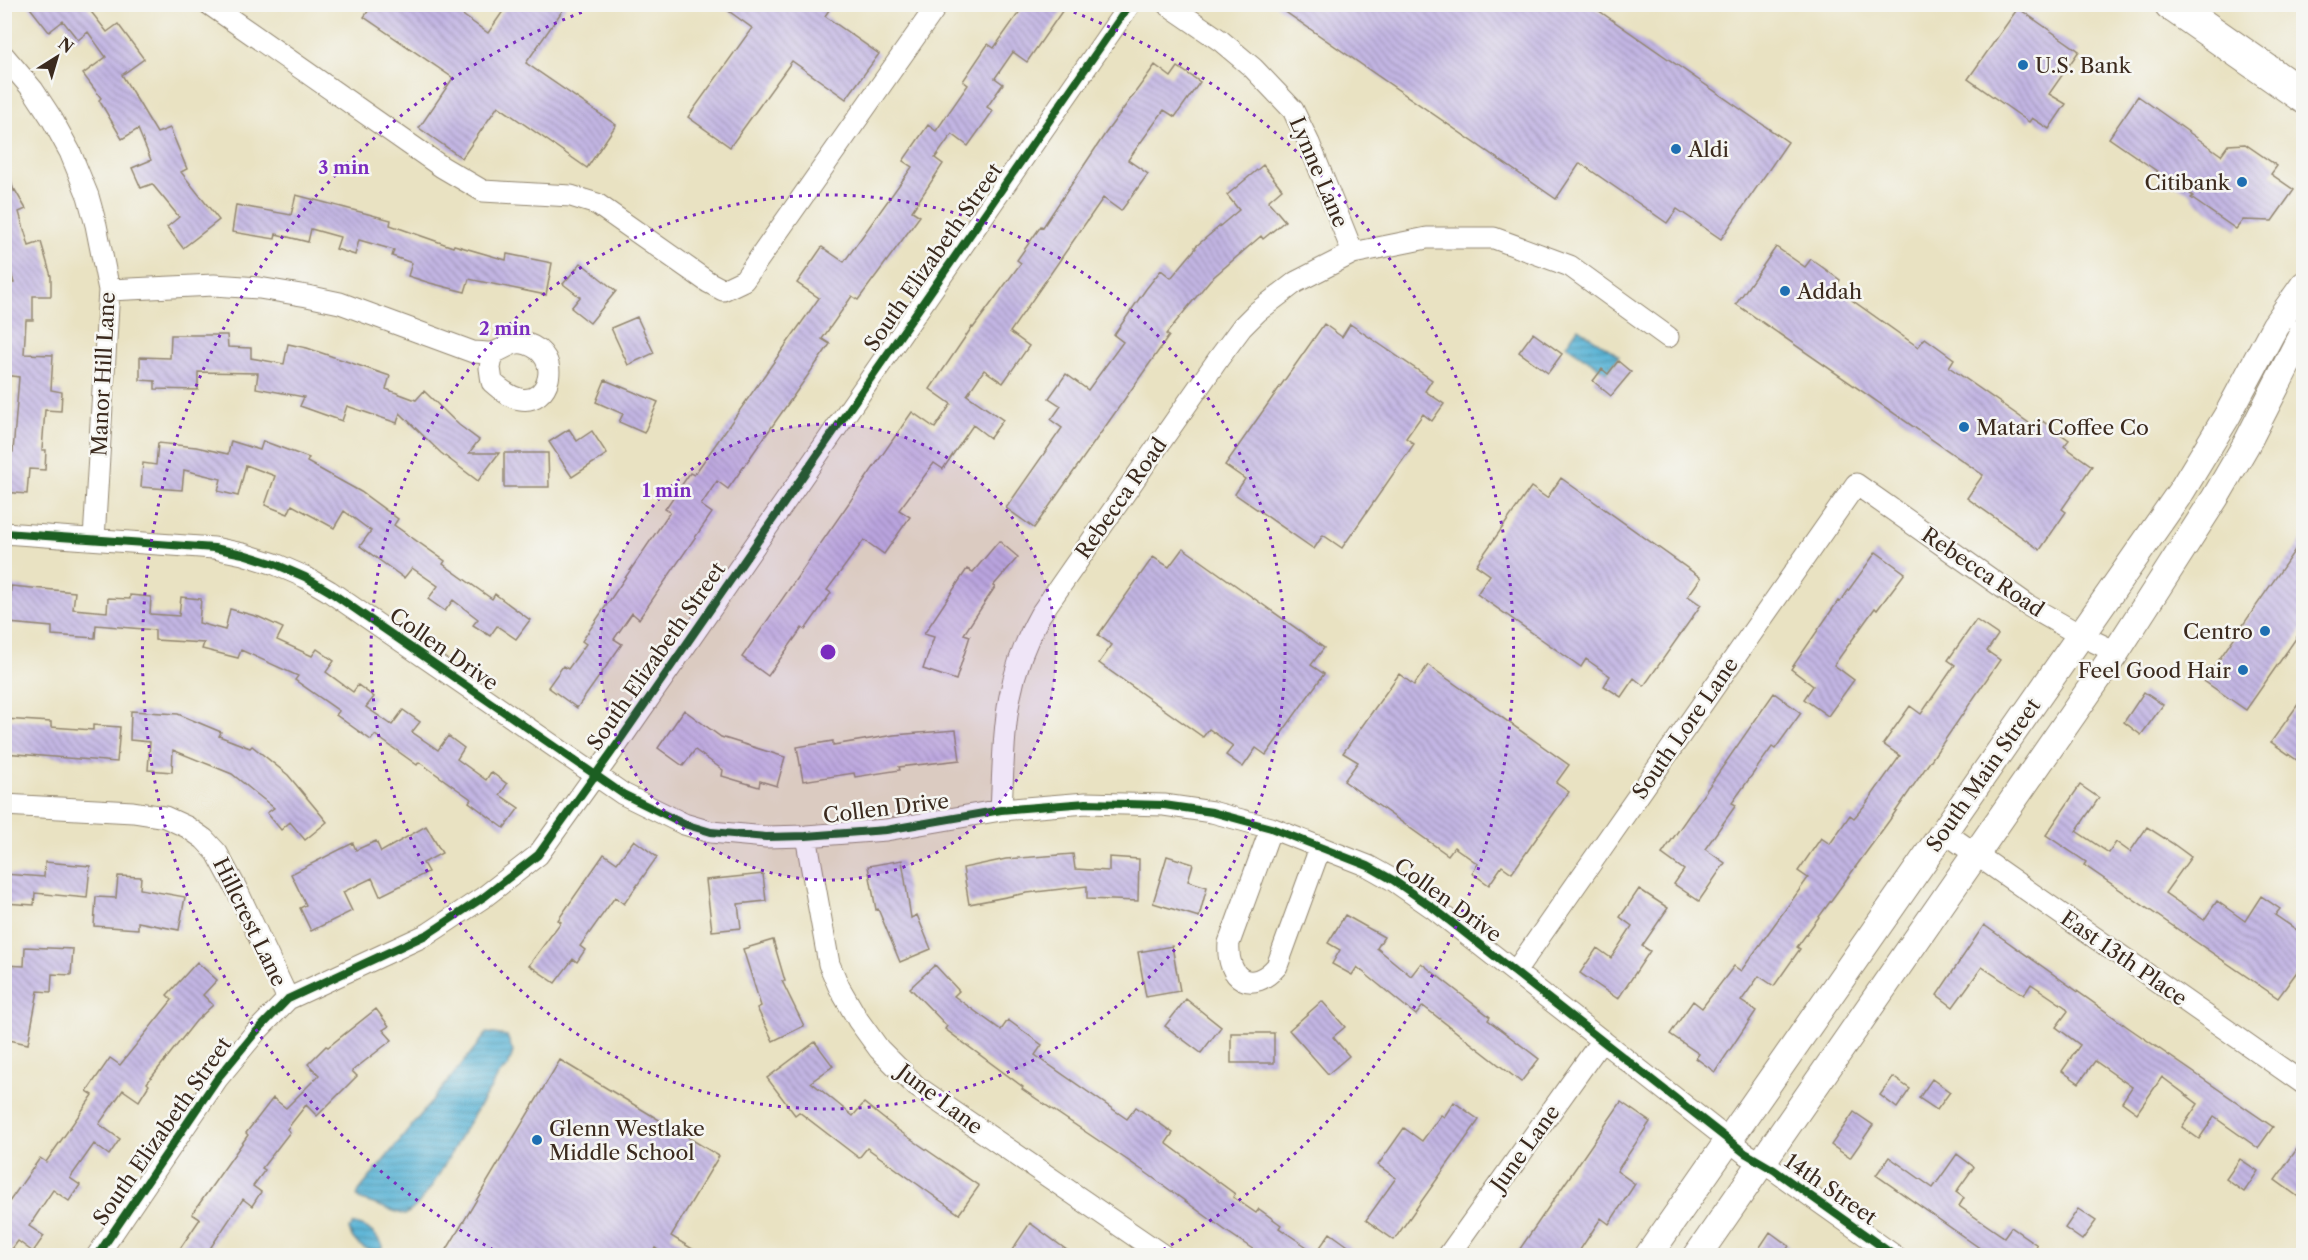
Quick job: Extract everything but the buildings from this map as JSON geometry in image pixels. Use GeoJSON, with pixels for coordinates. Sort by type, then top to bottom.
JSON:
{"type":"FeatureCollection","features":[{"type":"Feature","properties":{"kind":"main road"},"geometry":{"type":"LineString","coordinates":[[2171,4],[2304,98]]}},
{"type":"Feature","properties":{"kind":"street"},"geometry":{"type":"LineString","coordinates":[[209,4],[442,167],[483,191],[571,196],[597,204],[708,282],[723,290],[744,280],[938,4]]}},
{"type":"Feature","properties":{"kind":"street","name":"South Elizabeth Street"},"geometry":{"type":"LineString","coordinates":[[97,1256],[217,1078],[288,999],[428,934],[484,897],[538,855],[1130,4]]}},
{"type":"Feature","properties":{"kind":"street","name":"Lynne Lane"},"geometry":{"type":"LineString","coordinates":[[1167,4],[1229,48],[1267,82],[1293,110],[1309,143],[1353,253]]}},
{"type":"Feature","properties":{"kind":"street","name":"Manor Hill Lane"},"geometry":{"type":"LineString","coordinates":[[4,56],[33,90],[70,152],[96,225],[109,290],[94,539]]}},
{"type":"Feature","properties":{"kind":"street","name":"Rebecca Road"},"geometry":{"type":"LineString","coordinates":[[1001,810],[1005,714],[1018,659],[1040,615],[1242,327],[1275,296],[1296,282],[1353,253],[1427,238],[1494,238],[1570,266],[1668,337]]}},
{"type":"Feature","properties":{"kind":"street"},"geometry":{"type":"LineString","coordinates":[[109,290],[214,285],[259,288],[340,303],[472,352],[493,353]]}},
{"type":"Feature","properties":{"kind":"street","name":"South Main Street"},"geometry":{"type":"LineString","coordinates":[[1697,1256],[1745,1152],[1944,832],[2182,490],[2227,416],[2275,326],[2304,285]]}},
{"type":"Feature","properties":{"kind":"street","name":"South Main Street"},"geometry":{"type":"LineString","coordinates":[[1648,1256],[1745,1152],[1975,854],[2116,652],[2215,498],[2247,443],[2304,331]]}},
{"type":"Feature","properties":{"kind":"street","name":"Rebecca Road"},"geometry":{"type":"LineString","coordinates":[[1856,484],[2029,606],[2116,652]]}},
{"type":"Feature","properties":{"kind":"street","name":"South Lore Lane"},"geometry":{"type":"LineString","coordinates":[[1515,972],[1856,484]]}},
{"type":"Feature","properties":{"kind":"street","name":"Collen Drive"},"geometry":{"type":"LineString","coordinates":[[4,533],[213,548],[254,557],[305,577],[329,591],[623,794],[684,824],[711,832],[766,837],[886,830],[1001,810],[1086,803],[1133,803],[1212,812],[1271,828],[1368,867],[1393,880],[1432,907],[1745,1152]]}},
{"type":"Feature","properties":{"kind":"street","name":"Hillcrest Lane"},"geometry":{"type":"LineString","coordinates":[[4,805],[133,812],[165,818],[187,827],[204,839],[217,853],[237,890],[288,999]]}},
{"type":"Feature","properties":{"kind":"street"},"geometry":{"type":"LineString","coordinates":[[1271,828],[1229,943],[1227,959],[1233,972],[1244,980],[1257,981],[1269,976],[1277,966],[1320,848]]}},
{"type":"Feature","properties":{"kind":"street","name":"East 13th Place"},"geometry":{"type":"LineString","coordinates":[[1944,832],[2304,1084]]}},
{"type":"Feature","properties":{"kind":"street","name":"June Lane"},"geometry":{"type":"LineString","coordinates":[[806,836],[829,964],[858,1020],[879,1049],[916,1086],[1164,1256]]}},
{"type":"Feature","properties":{"kind":"street","name":"June Lane"},"geometry":{"type":"LineString","coordinates":[[1448,1256],[1602,1041]]}},
{"type":"Feature","properties":{"kind":"street","name":"14th Street"},"geometry":{"type":"LineString","coordinates":[[1745,1152],[1895,1256]]}},
{"type":"Feature","properties":{"kind":"water"},"geometry":{"type":"Polygon","coordinates":[[[1578,328],[1619,356],[1607,373],[1566,345],[1578,328]]]}},
{"type":"Feature","properties":{"kind":"water"},"geometry":{"type":"Polygon","coordinates":[[[487,1033],[507,1036],[513,1052],[508,1067],[500,1073],[422,1200],[405,1215],[359,1199],[357,1196],[359,1191],[487,1033]]]}},
{"type":"Feature","properties":{"kind":"water"},"geometry":{"type":"Polygon","coordinates":[[[354,1224],[363,1226],[375,1235],[383,1246],[381,1250],[370,1250],[357,1243],[349,1229],[354,1224]]]}},
{"type":"Feature","properties":{"kind":"cycle path"},"geometry":{"type":"LineString","coordinates":[[97,1256],[217,1079],[255,1033],[288,999],[428,934],[484,897],[538,855],[1130,4]]}},
{"type":"Feature","properties":{"kind":"cycle path"},"geometry":{"type":"LineString","coordinates":[[4,533],[214,548],[275,564],[329,591],[623,794],[684,824],[711,832],[766,837],[886,830],[1001,810],[1086,803],[1164,805],[1212,812],[1271,828],[1368,866],[1393,880],[1432,907],[1745,1153],[1774,1170],[1895,1256]]}},
{"type":"Feature","properties":{"kind":"place","name":"U.S. Bank"},"geometry":{"type":"Point","coordinates":[2023,65]}},
{"type":"Feature","properties":{"kind":"place","name":"Aldi"},"geometry":{"type":"Point","coordinates":[1676,149]}},
{"type":"Feature","properties":{"kind":"place","name":"Citibank"},"geometry":{"type":"Point","coordinates":[2242,182]}},
{"type":"Feature","properties":{"kind":"place","name":"Addah"},"geometry":{"type":"Point","coordinates":[1785,291]}},
{"type":"Feature","properties":{"kind":"place","name":"Matari Coffee Co"},"geometry":{"type":"Point","coordinates":[1964,427]}},
{"type":"Feature","properties":{"kind":"place","name":"Centro"},"geometry":{"type":"Point","coordinates":[2265,631]}},
{"type":"Feature","properties":{"kind":"place","name":"Feel Good Hair"},"geometry":{"type":"Point","coordinates":[2243,670]}},
{"type":"Feature","properties":{"kind":"place","name":"Glenn Westlake Middle School"},"geometry":{"type":"Point","coordinates":[537,1140]}}]}
